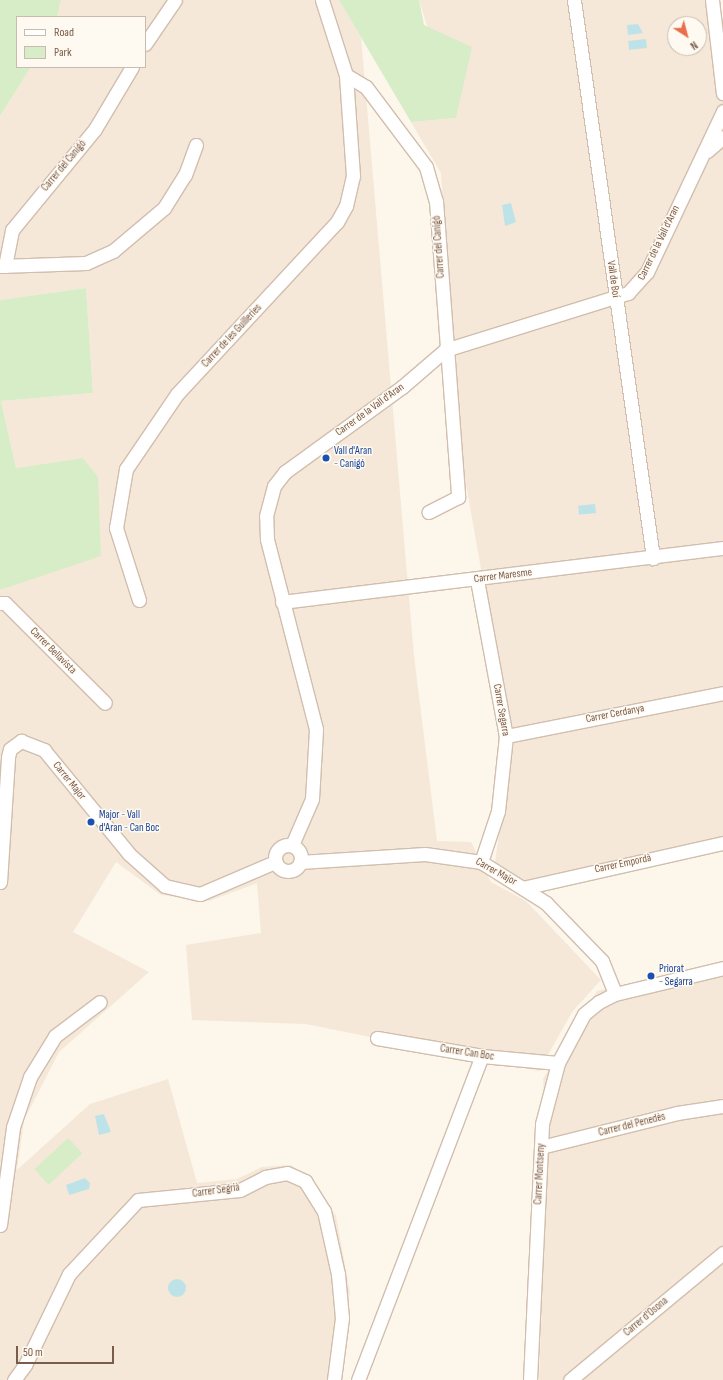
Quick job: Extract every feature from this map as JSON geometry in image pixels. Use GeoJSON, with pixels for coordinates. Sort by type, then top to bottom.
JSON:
{"type":"FeatureCollection","features":[{"type":"Feature","properties":{"kind":"street"},"geometry":{"type":"LineString","coordinates":[[146,43],[175,0]]}},
{"type":"Feature","properties":{"kind":"street"},"geometry":{"type":"LineString","coordinates":[[322,0],[346,75]]}},
{"type":"Feature","properties":{"kind":"street","name":"Vall de Boí"},"geometry":{"type":"LineString","coordinates":[[574,0],[653,558]]}},
{"type":"Feature","properties":{"kind":"street"},"geometry":{"type":"LineString","coordinates":[[712,0],[723,93]]}},
{"type":"Feature","properties":{"kind":"street","name":"Carrer del Canigó"},"geometry":{"type":"LineString","coordinates":[[3,266],[12,230],[95,129],[131,68]]}},
{"type":"Feature","properties":{"kind":"street","name":"Carrer del Canigó"},"geometry":{"type":"LineString","coordinates":[[346,75],[366,87],[431,178],[436,201],[445,350],[458,497],[429,512]]}},
{"type":"Feature","properties":{"kind":"street","name":"Carrer de les Guilleries"},"geometry":{"type":"LineString","coordinates":[[138,600],[116,528],[126,470],[177,394],[337,222],[346,206],[353,176],[346,75]]}},
{"type":"Feature","properties":{"kind":"street","name":"Carrer de la Vall d'Aran"},"geometry":{"type":"LineString","coordinates":[[292,845],[312,798],[316,729],[282,602],[266,523],[274,486],[285,472],[402,387],[445,350],[616,299],[633,289],[647,272],[723,111]]}},
{"type":"Feature","properties":{"kind":"street"},"geometry":{"type":"LineString","coordinates":[[701,156],[723,137]]}},
{"type":"Feature","properties":{"kind":"street"},"geometry":{"type":"LineString","coordinates":[[3,266],[86,263],[113,251],[164,208],[185,175],[196,145]]}},
{"type":"Feature","properties":{"kind":"street","name":"Carrer Maresme"},"geometry":{"type":"LineString","coordinates":[[282,602],[477,580],[723,548]]}},
{"type":"Feature","properties":{"kind":"street","name":"Carrer Segarra"},"geometry":{"type":"LineString","coordinates":[[477,580],[506,736],[498,811],[481,862]]}},
{"type":"Feature","properties":{"kind":"street","name":"Carrer Bellavista"},"geometry":{"type":"LineString","coordinates":[[0,603],[5,603],[105,703]]}},
{"type":"Feature","properties":{"kind":"street","name":"Carrer Cerdanya"},"geometry":{"type":"LineString","coordinates":[[506,736],[723,693]]}},
{"type":"Feature","properties":{"kind":"street","name":"Carrer Major"},"geometry":{"type":"LineString","coordinates":[[0,882],[8,757],[10,749],[21,741],[44,750],[129,854],[165,886],[200,894],[275,862]]}},
{"type":"Feature","properties":{"kind":"street","name":"Carrer Empordà"},"geometry":{"type":"LineString","coordinates":[[523,888],[723,843]]}},
{"type":"Feature","properties":{"kind":"street"},"geometry":{"type":"LineString","coordinates":[[292,845],[300,851],[300,862],[288,872],[275,862],[278,848],[292,845]]}},
{"type":"Feature","properties":{"kind":"street","name":"Carrer Major"},"geometry":{"type":"LineString","coordinates":[[300,862],[425,854],[481,862],[546,903],[602,961],[615,994]]}},
{"type":"Feature","properties":{"kind":"street","name":"Carrer Montseny"},"geometry":{"type":"LineString","coordinates":[[530,1380],[542,1124],[558,1063],[584,1014],[615,994],[723,968]]}},
{"type":"Feature","properties":{"kind":"street"},"geometry":{"type":"LineString","coordinates":[[0,1225],[13,1127],[30,1077],[55,1036],[100,1002]]}},
{"type":"Feature","properties":{"kind":"street","name":"Carrer Can Boc"},"geometry":{"type":"LineString","coordinates":[[376,1038],[482,1056],[558,1063]]}},
{"type":"Feature","properties":{"kind":"street"},"geometry":{"type":"LineString","coordinates":[[358,1380],[482,1056]]}},
{"type":"Feature","properties":{"kind":"street","name":"Carrer del Penedès"},"geometry":{"type":"LineString","coordinates":[[541,1147],[677,1113],[723,1106]]}},
{"type":"Feature","properties":{"kind":"street","name":"Carrer Segrià"},"geometry":{"type":"LineString","coordinates":[[14,1380],[25,1365],[69,1274],[138,1200],[240,1190],[265,1177],[287,1173],[305,1181],[324,1211],[338,1274],[342,1318],[334,1380]]}},
{"type":"Feature","properties":{"kind":"street","name":"Carrer d'Osona"},"geometry":{"type":"LineString","coordinates":[[570,1380],[723,1253]]}},
{"type":"Feature","properties":{"kind":"shaded area"},"geometry":{"type":"Polygon","coordinates":[[[61,0],[339,0],[361,37],[414,656],[437,841],[471,842],[491,882],[526,901],[601,980],[572,1012],[539,1071],[306,1024],[192,1020],[186,945],[261,933],[257,883],[209,901],[161,895],[116,862],[73,932],[149,972],[59,1052],[24,1120],[17,1170],[90,1104],[168,1079],[197,1183],[237,1179],[262,1167],[291,1165],[314,1181],[336,1216],[350,1293],[330,1380],[0,1380],[0,590],[101,555],[84,458],[16,468],[1,401],[93,393],[86,288],[0,300],[0,116],[30,68],[146,68],[146,16],[57,16],[61,0]]]}},
{"type":"Feature","properties":{"kind":"shaded area"},"geometry":{"type":"Polygon","coordinates":[[[419,0],[716,0],[723,53],[723,839],[526,881],[495,862],[512,744],[457,433],[441,173],[411,122],[456,118],[419,0]]]}},
{"type":"Feature","properties":{"kind":"shaded area"},"geometry":{"type":"Polygon","coordinates":[[[723,963],[723,1380],[539,1380],[547,1162],[543,1079],[597,991],[723,963]]]}},
{"type":"Feature","properties":{"kind":"green space"},"geometry":{"type":"Polygon","coordinates":[[[0,0],[61,0],[57,16],[16,16],[16,68],[30,68],[0,116],[0,0]]]}},
{"type":"Feature","properties":{"kind":"green space"},"geometry":{"type":"Polygon","coordinates":[[[339,0],[419,0],[424,25],[472,47],[456,118],[411,122],[339,0]]]}},
{"type":"Feature","properties":{"kind":"green space"},"geometry":{"type":"Polygon","coordinates":[[[86,288],[93,393],[1,401],[16,468],[83,458],[98,477],[101,556],[0,590],[0,300],[86,288]]]}},
{"type":"Feature","properties":{"kind":"green space"},"geometry":{"type":"Polygon","coordinates":[[[68,1138],[82,1153],[49,1185],[34,1169],[68,1138]]]}},
{"type":"Feature","properties":{"kind":"water"},"geometry":{"type":"Polygon","coordinates":[[[638,24],[643,33],[628,35],[627,25],[638,24]]]}},
{"type":"Feature","properties":{"kind":"water"},"geometry":{"type":"Polygon","coordinates":[[[646,39],[647,48],[629,50],[628,41],[646,39]]]}},
{"type":"Feature","properties":{"kind":"water"},"geometry":{"type":"Polygon","coordinates":[[[511,203],[516,222],[505,226],[502,205],[511,203]]]}},
{"type":"Feature","properties":{"kind":"water"},"geometry":{"type":"Polygon","coordinates":[[[595,504],[596,513],[579,515],[578,506],[595,504]]]}},
{"type":"Feature","properties":{"kind":"water"},"geometry":{"type":"Polygon","coordinates":[[[104,1114],[111,1132],[99,1135],[95,1116],[104,1114]]]}},
{"type":"Feature","properties":{"kind":"water"},"geometry":{"type":"Polygon","coordinates":[[[85,1178],[90,1183],[89,1189],[69,1195],[66,1185],[85,1178]]]}},
{"type":"Feature","properties":{"kind":"water"},"geometry":{"type":"Polygon","coordinates":[[[177,1279],[183,1282],[186,1288],[183,1294],[177,1297],[171,1294],[168,1288],[171,1282],[177,1279]]]}},
{"type":"Feature","properties":{"kind":"place","name":"Vall d'Aran - Canigó"},"geometry":{"type":"Point","coordinates":[326,458]}},
{"type":"Feature","properties":{"kind":"place","name":"Major - Vall d'Aran - Can Boc"},"geometry":{"type":"Point","coordinates":[91,822]}},
{"type":"Feature","properties":{"kind":"place","name":"Priorat - Segarra"},"geometry":{"type":"Point","coordinates":[651,976]}}]}
